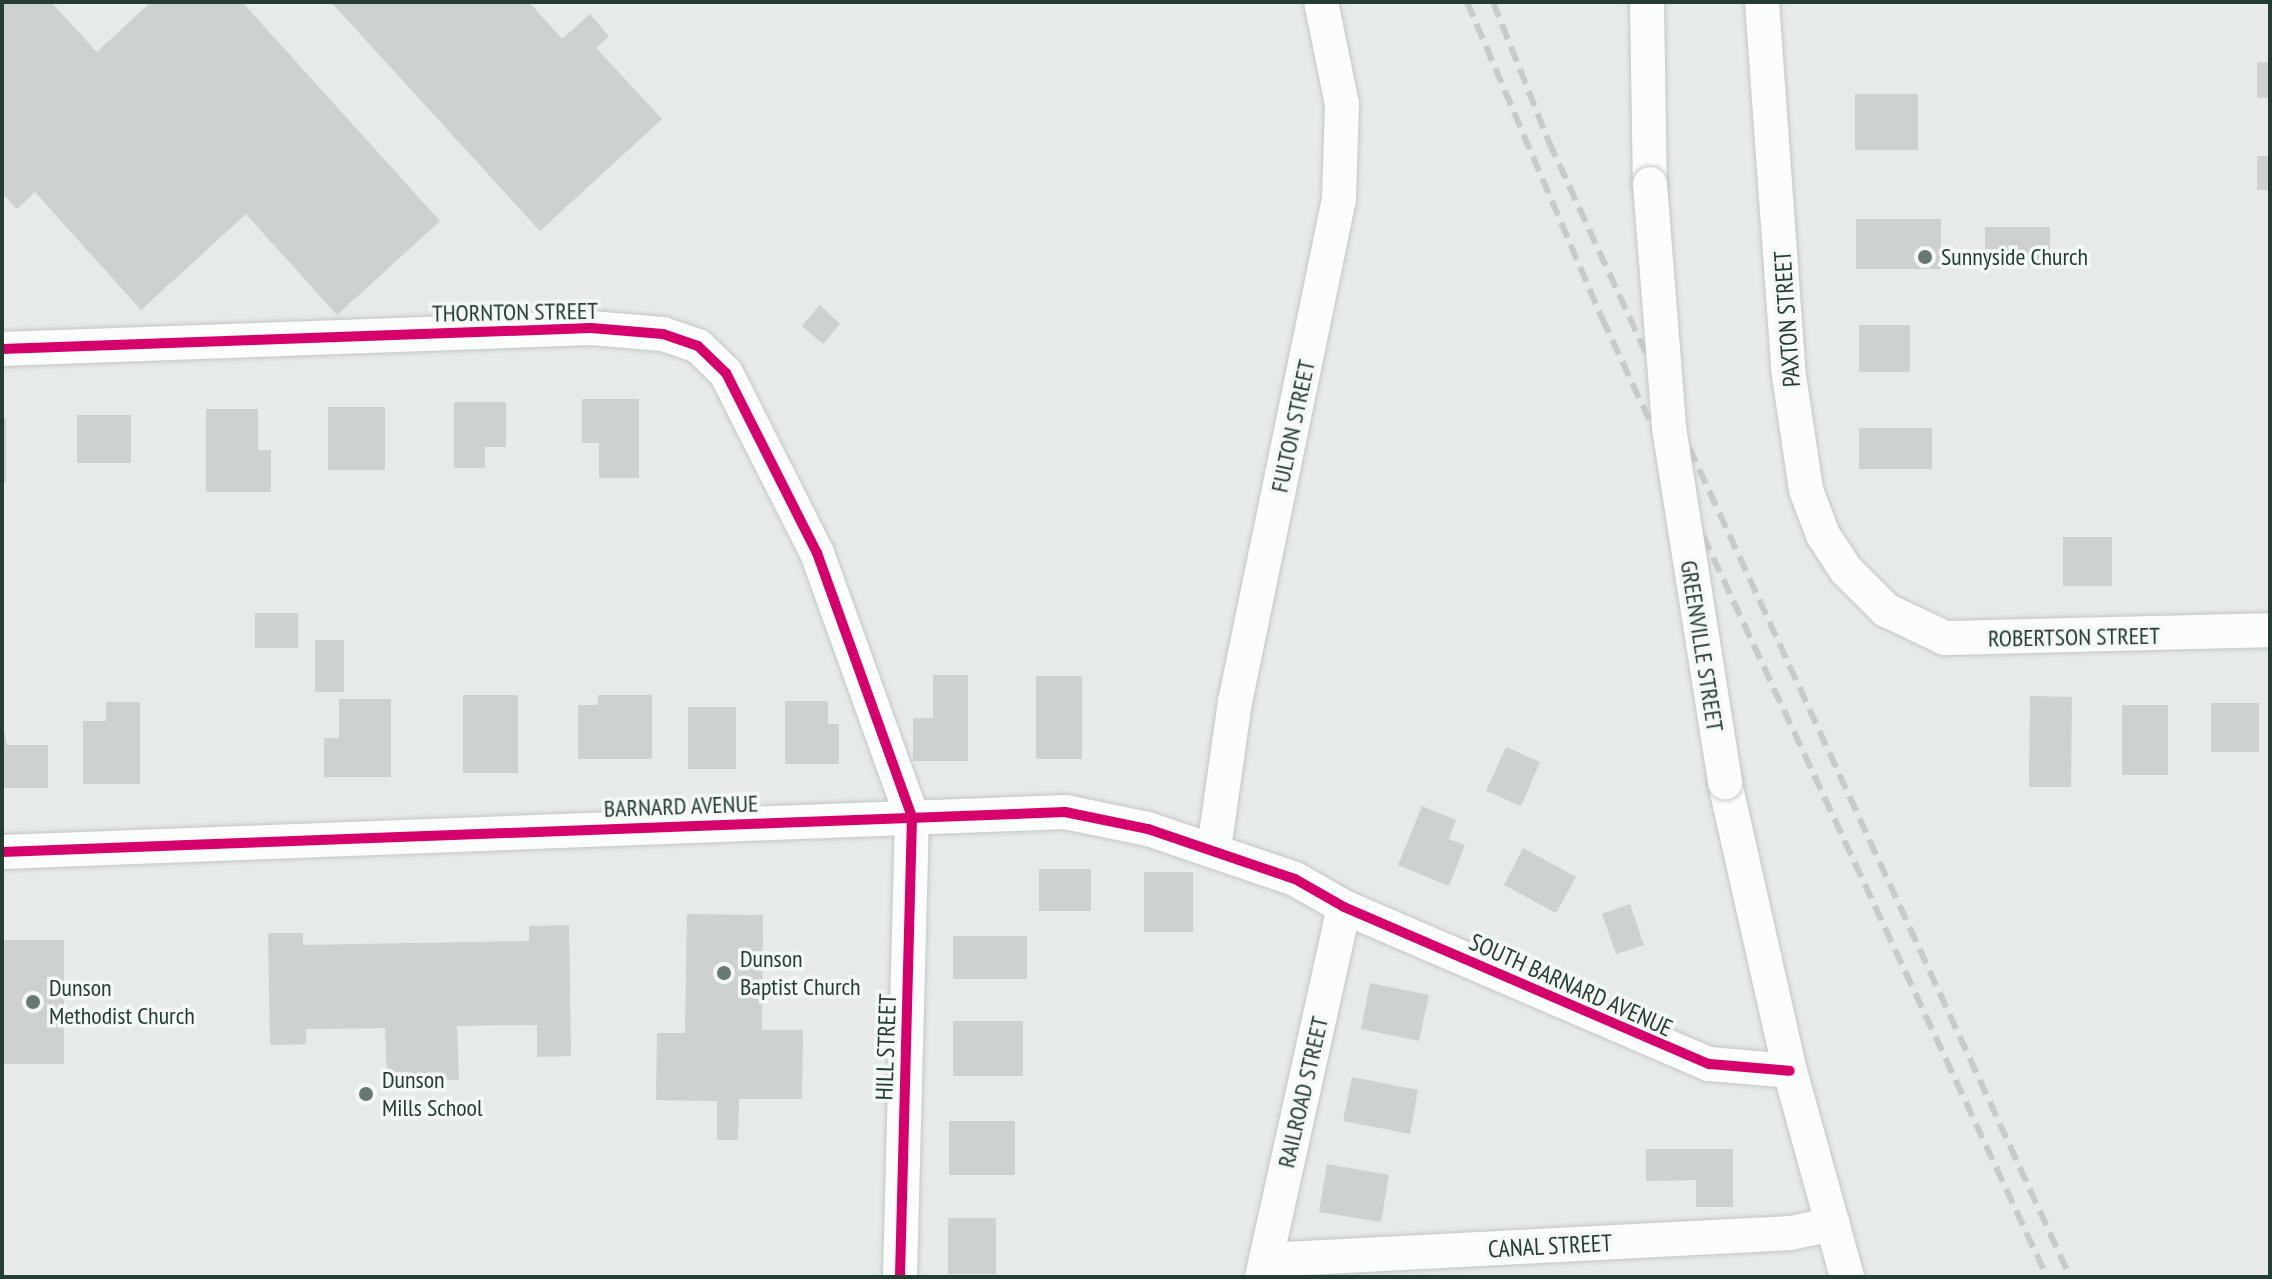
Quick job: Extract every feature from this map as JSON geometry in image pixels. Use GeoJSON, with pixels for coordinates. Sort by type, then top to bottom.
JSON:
{"type":"FeatureCollection","features":[{"type":"Feature","properties":{"kind":"street","name":"FULTON STREET"},"geometry":{"type":"LineString","coordinates":[[1214,849],[1235,702],[1339,199],[1342,104],[1321,2]]}},
{"type":"Feature","properties":{"kind":"street","name":"GREENVILLE STREET"},"geometry":{"type":"LineString","coordinates":[[1647,2],[1650,184],[1669,428],[1725,783],[1790,1071],[1847,1277]]}},
{"type":"Feature","properties":{"kind":"street","name":"PAXTON STREET"},"geometry":{"type":"LineString","coordinates":[[1762,2],[1788,369],[1806,490],[1838,559],[1886,610]]}},
{"type":"Feature","properties":{"kind":"street","name":"THORNTON STREET"},"geometry":{"type":"LineString","coordinates":[[2,349],[591,328],[663,334],[698,346],[726,373],[817,553],[912,817]]}},
{"type":"Feature","properties":{"kind":"street","name":"ROBERTSON STREET"},"geometry":{"type":"LineString","coordinates":[[1886,610],[1945,638],[2270,630]]}},
{"type":"Feature","properties":{"kind":"street","name":"BARNARD AVENUE"},"geometry":{"type":"LineString","coordinates":[[2,852],[1065,812],[1214,849],[1295,879],[1344,907]]}},
{"type":"Feature","properties":{"kind":"street","name":"HILL STREET"},"geometry":{"type":"LineString","coordinates":[[900,1277],[912,817]]}},
{"type":"Feature","properties":{"kind":"street","name":"SOUTH BARNARD AVENUE"},"geometry":{"type":"LineString","coordinates":[[1344,907],[1648,1042],[1709,1064],[1790,1071]]}},
{"type":"Feature","properties":{"kind":"street","name":"RAILROAD STREET"},"geometry":{"type":"LineString","coordinates":[[1264,1269],[1344,907]]}},
{"type":"Feature","properties":{"kind":"street","name":"CANAL STREET"},"geometry":{"type":"LineString","coordinates":[[1264,1269],[1791,1233],[1833,1224]]}},
{"type":"Feature","properties":{"kind":"building"},"geometry":{"type":"Polygon","coordinates":[[[2,2],[51,2],[97,52],[151,2],[242,2],[440,221],[337,315],[246,214],[141,310],[35,192],[17,209],[2,193],[2,2]]]}},
{"type":"Feature","properties":{"kind":"building"},"geometry":{"type":"Polygon","coordinates":[[[331,2],[529,2],[562,39],[590,14],[609,36],[596,48],[662,119],[540,231],[331,2]]]}},
{"type":"Feature","properties":{"kind":"building"},"geometry":{"type":"Polygon","coordinates":[[[2257,62],[2270,62],[2270,98],[2257,98],[2257,62]]]}},
{"type":"Feature","properties":{"kind":"building"},"geometry":{"type":"Polygon","coordinates":[[[1855,94],[1918,94],[1918,150],[1855,150],[1855,94]]]}},
{"type":"Feature","properties":{"kind":"building"},"geometry":{"type":"Polygon","coordinates":[[[2257,156],[2270,156],[2270,190],[2257,190],[2257,156]]]}},
{"type":"Feature","properties":{"kind":"building"},"geometry":{"type":"Polygon","coordinates":[[[1856,219],[1941,219],[1941,269],[1856,269],[1856,219]]]}},
{"type":"Feature","properties":{"kind":"building"},"geometry":{"type":"Polygon","coordinates":[[[1985,227],[2050,227],[2050,266],[1985,266],[1985,227]]]}},
{"type":"Feature","properties":{"kind":"building"},"geometry":{"type":"Polygon","coordinates":[[[820,305],[840,324],[823,344],[802,326],[820,305]]]}},
{"type":"Feature","properties":{"kind":"building"},"geometry":{"type":"Polygon","coordinates":[[[1859,325],[1910,325],[1910,372],[1859,372],[1859,325]]]}},
{"type":"Feature","properties":{"kind":"building"},"geometry":{"type":"Polygon","coordinates":[[[582,399],[639,399],[639,478],[599,478],[599,443],[582,443],[582,399]]]}},
{"type":"Feature","properties":{"kind":"building"},"geometry":{"type":"Polygon","coordinates":[[[454,402],[506,402],[506,447],[485,447],[485,468],[454,468],[454,402]]]}},
{"type":"Feature","properties":{"kind":"building"},"geometry":{"type":"Polygon","coordinates":[[[328,407],[385,407],[385,470],[328,470],[328,407]]]}},
{"type":"Feature","properties":{"kind":"building"},"geometry":{"type":"Polygon","coordinates":[[[206,409],[258,409],[258,450],[271,450],[271,492],[206,492],[206,409]]]}},
{"type":"Feature","properties":{"kind":"building"},"geometry":{"type":"Polygon","coordinates":[[[77,415],[131,415],[131,463],[77,463],[77,415]]]}},
{"type":"Feature","properties":{"kind":"building"},"geometry":{"type":"Polygon","coordinates":[[[2,418],[6,418],[6,482],[2,482],[2,418]]]}},
{"type":"Feature","properties":{"kind":"building"},"geometry":{"type":"Polygon","coordinates":[[[1859,428],[1932,428],[1932,469],[1859,469],[1859,428]]]}},
{"type":"Feature","properties":{"kind":"building"},"geometry":{"type":"Polygon","coordinates":[[[2063,537],[2112,537],[2112,586],[2063,586],[2063,537]]]}},
{"type":"Feature","properties":{"kind":"building"},"geometry":{"type":"Polygon","coordinates":[[[255,613],[298,613],[298,648],[255,648],[255,613]]]}},
{"type":"Feature","properties":{"kind":"building"},"geometry":{"type":"Polygon","coordinates":[[[315,640],[344,640],[344,692],[315,692],[315,640]]]}},
{"type":"Feature","properties":{"kind":"building"},"geometry":{"type":"Polygon","coordinates":[[[933,675],[968,675],[968,761],[913,761],[913,718],[933,718],[933,675]]]}},
{"type":"Feature","properties":{"kind":"building"},"geometry":{"type":"Polygon","coordinates":[[[1036,676],[1082,676],[1082,759],[1036,759],[1036,676]]]}},
{"type":"Feature","properties":{"kind":"building"},"geometry":{"type":"Polygon","coordinates":[[[463,695],[518,695],[518,773],[463,773],[463,695]]]}},
{"type":"Feature","properties":{"kind":"building"},"geometry":{"type":"Polygon","coordinates":[[[598,695],[652,695],[652,759],[578,759],[578,705],[598,705],[598,695]]]}},
{"type":"Feature","properties":{"kind":"building"},"geometry":{"type":"Polygon","coordinates":[[[2030,696],[2072,697],[2071,787],[2029,787],[2030,696]]]}},
{"type":"Feature","properties":{"kind":"building"},"geometry":{"type":"Polygon","coordinates":[[[339,699],[391,699],[391,777],[324,777],[324,738],[339,738],[339,699]]]}},
{"type":"Feature","properties":{"kind":"building"},"geometry":{"type":"Polygon","coordinates":[[[785,701],[828,701],[828,724],[839,724],[839,764],[785,764],[785,701]]]}},
{"type":"Feature","properties":{"kind":"building"},"geometry":{"type":"Polygon","coordinates":[[[106,702],[140,702],[140,784],[83,784],[83,721],[106,721],[106,702]]]}},
{"type":"Feature","properties":{"kind":"building"},"geometry":{"type":"Polygon","coordinates":[[[2211,703],[2259,703],[2259,752],[2211,752],[2211,703]]]}},
{"type":"Feature","properties":{"kind":"building"},"geometry":{"type":"Polygon","coordinates":[[[2122,705],[2168,705],[2168,775],[2122,775],[2122,705]]]}},
{"type":"Feature","properties":{"kind":"building"},"geometry":{"type":"Polygon","coordinates":[[[688,707],[736,707],[736,769],[688,769],[688,707]]]}},
{"type":"Feature","properties":{"kind":"building"},"geometry":{"type":"Polygon","coordinates":[[[2,721],[7,745],[48,745],[48,788],[2,788],[2,721]]]}},
{"type":"Feature","properties":{"kind":"building"},"geometry":{"type":"Polygon","coordinates":[[[1506,747],[1540,762],[1521,806],[1486,791],[1506,747]]]}},
{"type":"Feature","properties":{"kind":"building"},"geometry":{"type":"Polygon","coordinates":[[[1422,806],[1456,820],[1449,839],[1465,845],[1449,886],[1398,865],[1422,806]]]}},
{"type":"Feature","properties":{"kind":"building"},"geometry":{"type":"Polygon","coordinates":[[[1523,848],[1576,877],[1556,913],[1504,885],[1523,848]]]}},
{"type":"Feature","properties":{"kind":"building"},"geometry":{"type":"Polygon","coordinates":[[[1039,869],[1091,869],[1091,911],[1039,911],[1039,869]]]}},
{"type":"Feature","properties":{"kind":"building"},"geometry":{"type":"Polygon","coordinates":[[[1144,872],[1193,872],[1193,932],[1144,932],[1144,872]]]}},
{"type":"Feature","properties":{"kind":"building"},"geometry":{"type":"Polygon","coordinates":[[[1630,904],[1644,945],[1616,954],[1602,914],[1630,904]]]}},
{"type":"Feature","properties":{"kind":"building","name":"Dunson Baptist Church"},"geometry":{"type":"Polygon","coordinates":[[[687,914],[763,915],[762,1030],[803,1030],[802,1099],[739,1099],[738,1140],[717,1140],[717,1101],[656,1100],[657,1033],[685,1033],[687,914]]]}},
{"type":"Feature","properties":{"kind":"building"},"geometry":{"type":"Polygon","coordinates":[[[569,925],[571,1056],[537,1057],[537,1025],[457,1026],[459,1080],[387,1081],[385,1028],[306,1029],[306,1044],[270,1045],[268,933],[303,933],[303,945],[529,941],[529,926],[569,925]]]}},
{"type":"Feature","properties":{"kind":"building"},"geometry":{"type":"Polygon","coordinates":[[[953,936],[1027,936],[1027,979],[953,979],[953,936]]]}},
{"type":"Feature","properties":{"kind":"building","name":"Dunson Methodist Church"},"geometry":{"type":"Polygon","coordinates":[[[2,940],[64,940],[64,1064],[2,1064],[2,940]]]}},
{"type":"Feature","properties":{"kind":"building"},"geometry":{"type":"Polygon","coordinates":[[[1370,983],[1429,995],[1419,1041],[1361,1029],[1370,983]]]}},
{"type":"Feature","properties":{"kind":"building"},"geometry":{"type":"Polygon","coordinates":[[[953,1021],[1023,1021],[1023,1076],[953,1076],[953,1021]]]}},
{"type":"Feature","properties":{"kind":"building"},"geometry":{"type":"Polygon","coordinates":[[[1352,1077],[1418,1090],[1410,1134],[1343,1121],[1352,1077]]]}},
{"type":"Feature","properties":{"kind":"building"},"geometry":{"type":"Polygon","coordinates":[[[949,1121],[1015,1121],[1015,1175],[949,1175],[949,1121]]]}},
{"type":"Feature","properties":{"kind":"building"},"geometry":{"type":"Polygon","coordinates":[[[1646,1149],[1733,1149],[1733,1207],[1696,1207],[1696,1180],[1646,1181],[1646,1149]]]}},
{"type":"Feature","properties":{"kind":"building"},"geometry":{"type":"Polygon","coordinates":[[[1327,1164],[1389,1175],[1381,1222],[1319,1212],[1327,1164]]]}},
{"type":"Feature","properties":{"kind":"building"},"geometry":{"type":"Polygon","coordinates":[[[948,1218],[996,1218],[996,1274],[948,1274],[948,1218]]]}},
{"type":"Feature","properties":{"kind":"railway"},"geometry":{"type":"LineString","coordinates":[[1467,2],[1602,318],[2047,1277]]}},
{"type":"Feature","properties":{"kind":"railway"},"geometry":{"type":"LineString","coordinates":[[1493,2],[1549,142],[2070,1277]]}},
{"type":"Feature","properties":{"kind":"cycle path"},"geometry":{"type":"LineString","coordinates":[[2,349],[591,328],[663,334],[698,346],[726,373],[817,553],[912,817],[900,1277]]}},
{"type":"Feature","properties":{"kind":"cycle path"},"geometry":{"type":"LineString","coordinates":[[2,852],[1065,812],[1148,829],[1295,879],[1344,907],[1709,1064],[1790,1071]]}},
{"type":"Feature","properties":{"kind":"place","name":"Sunnyside Church"},"geometry":{"type":"Point","coordinates":[1925,257]}},
{"type":"Feature","properties":{"kind":"place","name":"Dunson Baptist Church"},"geometry":{"type":"Point","coordinates":[724,973]}},
{"type":"Feature","properties":{"kind":"place","name":"Dunson Methodist Church"},"geometry":{"type":"Point","coordinates":[33,1002]}},
{"type":"Feature","properties":{"kind":"place","name":"Dunson Mills School"},"geometry":{"type":"Point","coordinates":[366,1094]}}]}
